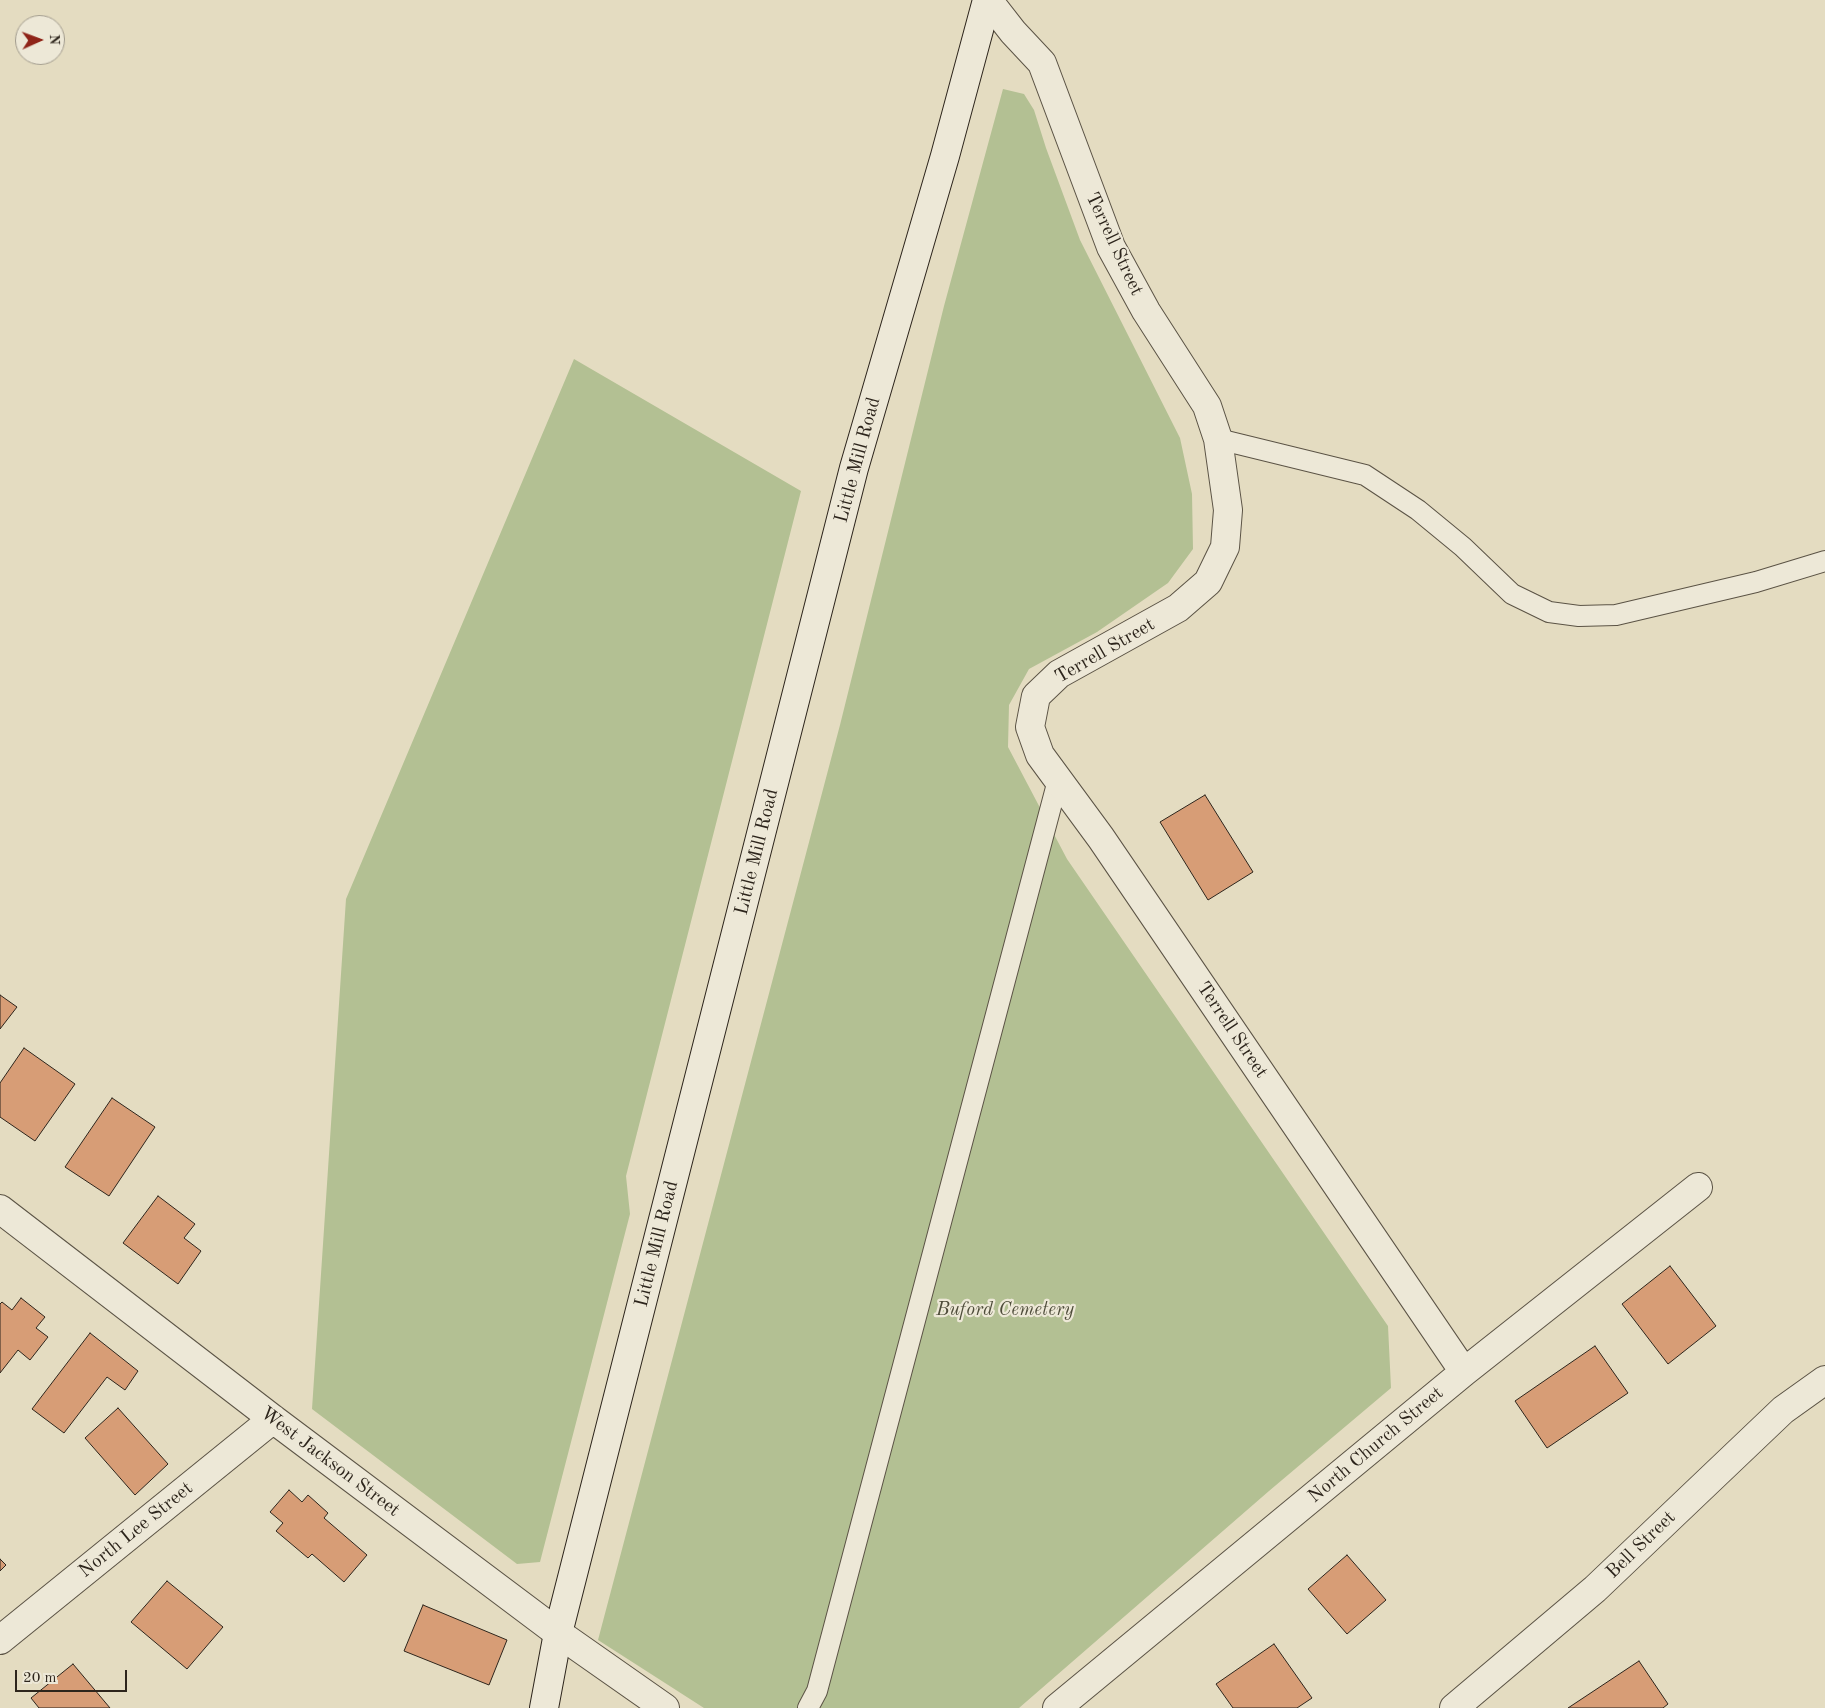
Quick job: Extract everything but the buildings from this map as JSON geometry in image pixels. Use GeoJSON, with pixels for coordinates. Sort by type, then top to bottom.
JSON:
{"type":"FeatureCollection","features":[{"type":"Feature","properties":{"kind":"street","name":"Terrell Street"},"geometry":{"type":"LineString","coordinates":[[988,0],[1013,32],[1042,63],[1111,247],[1146,312],[1207,406],[1218,438],[1228,510],[1225,547],[1208,582],[1178,608],[1059,674],[1036,696],[1030,727],[1040,755],[1101,838],[1464,1372]]}},
{"type":"Feature","properties":{"kind":"street","name":"Little Mill Road"},"geometry":{"type":"LineString","coordinates":[[544,1708],[558,1633],[854,468],[945,156],[988,0]]}},
{"type":"Feature","properties":{"kind":"street","name":"North Church Street"},"geometry":{"type":"LineString","coordinates":[[1057,1708],[1464,1372],[1698,1187]]}},
{"type":"Feature","properties":{"kind":"street","name":"West Jackson Street"},"geometry":{"type":"LineString","coordinates":[[0,1209],[273,1419],[558,1633],[664,1708]]}},
{"type":"Feature","properties":{"kind":"street","name":"Bell Street"},"geometry":{"type":"LineString","coordinates":[[1454,1708],[1594,1589],[1783,1410],[1825,1380]]}},
{"type":"Feature","properties":{"kind":"street","name":"North Lee Street"},"geometry":{"type":"LineString","coordinates":[[0,1640],[273,1419]]}},
{"type":"Feature","properties":{"kind":"lane"},"geometry":{"type":"LineString","coordinates":[[1218,438],[1365,475],[1418,510],[1463,547],[1512,594],[1549,612],[1579,616],[1616,615],[1756,582],[1825,561]]}},
{"type":"Feature","properties":{"kind":"lane"},"geometry":{"type":"LineString","coordinates":[[808,1708],[820,1681],[1058,780]]}},
{"type":"Feature","properties":{"kind":"green space","name":"Buford Cemetery"},"geometry":{"type":"Polygon","coordinates":[[[1003,89],[1024,94],[1034,110],[1080,240],[1180,438],[1192,494],[1193,549],[1168,583],[1097,632],[1029,669],[1009,705],[1008,747],[1067,859],[1388,1326],[1391,1388],[1019,1708],[704,1708],[598,1640],[840,725],[944,306],[1003,89]]]}},
{"type":"Feature","properties":{"kind":"green space"},"geometry":{"type":"Polygon","coordinates":[[[574,359],[801,491],[626,1176],[630,1214],[540,1562],[517,1564],[312,1409],[346,899],[574,359]]]}}]}
